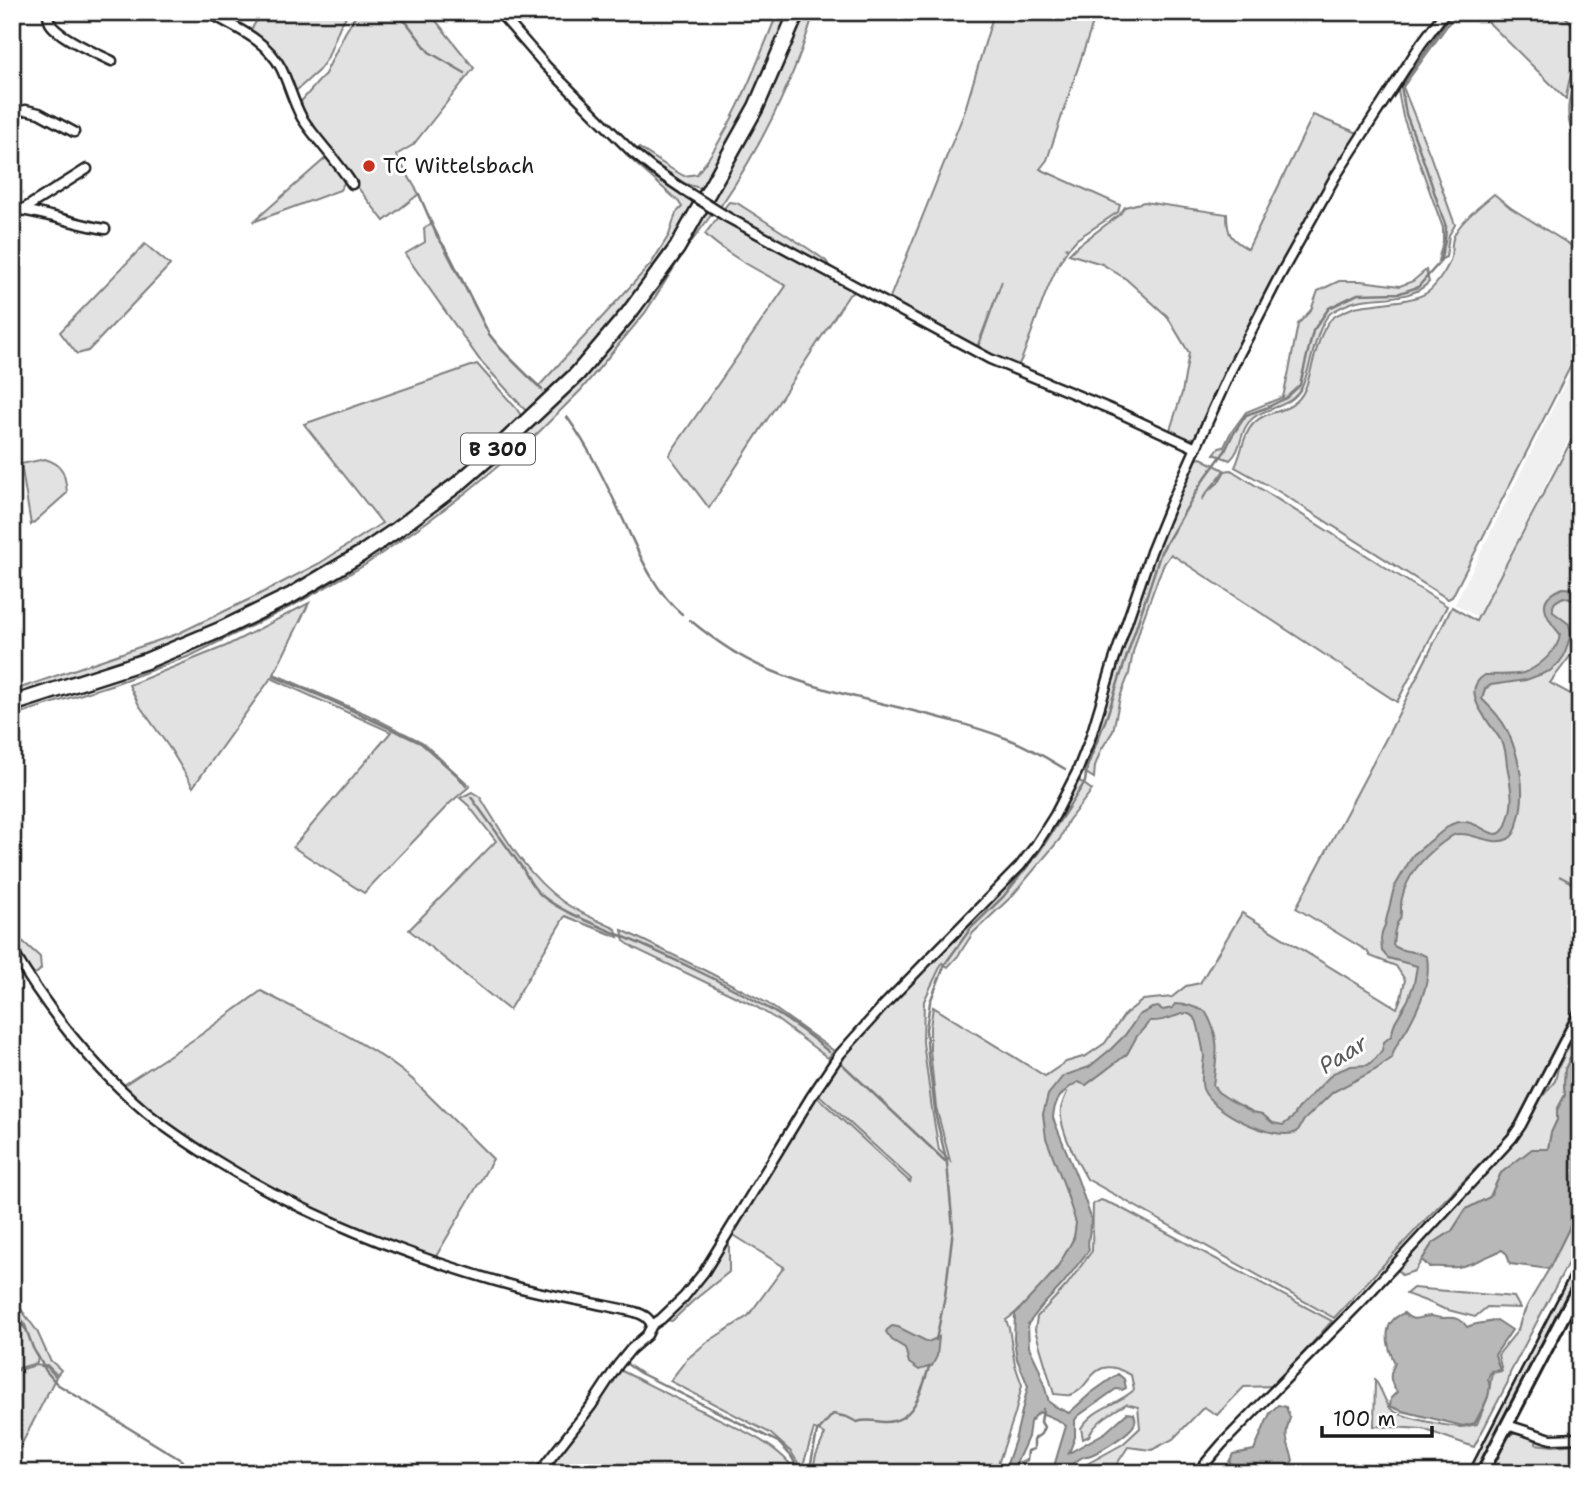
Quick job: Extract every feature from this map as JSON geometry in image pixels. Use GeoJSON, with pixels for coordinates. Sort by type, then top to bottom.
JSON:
{"type":"FeatureCollection","features":[{"type":"Feature","properties":{"kind":"highway","name":"B 300"},"geometry":{"type":"LineString","coordinates":[[12,704],[146,661],[268,607],[327,575],[395,531],[489,457],[577,374],[629,313],[677,248],[756,107],[797,12]]}},
{"type":"Feature","properties":{"kind":"street"},"geometry":{"type":"LineString","coordinates":[[48,12],[48,20],[57,30],[90,52],[112,61]]}},
{"type":"Feature","properties":{"kind":"street"},"geometry":{"type":"LineString","coordinates":[[208,12],[263,44],[272,54],[281,67],[302,118],[352,184]]}},
{"type":"Feature","properties":{"kind":"street"},"geometry":{"type":"LineString","coordinates":[[499,12],[546,66],[632,152],[653,169],[727,217],[990,359],[1196,448]]}},
{"type":"Feature","properties":{"kind":"street"},"geometry":{"type":"LineString","coordinates":[[538,1473],[591,1406],[631,1349],[647,1335],[652,1325],[684,1297],[704,1272],[840,1054],[884,1005],[1020,866],[1055,815],[1082,761],[1113,663],[1169,508],[1230,372],[1335,177],[1446,12]]}},
{"type":"Feature","properties":{"kind":"street"},"geometry":{"type":"LineString","coordinates":[[12,113],[33,111],[74,132]]}},
{"type":"Feature","properties":{"kind":"street"},"geometry":{"type":"LineString","coordinates":[[22,210],[87,169]]}},
{"type":"Feature","properties":{"kind":"street"},"geometry":{"type":"LineString","coordinates":[[12,209],[105,229]]}},
{"type":"Feature","properties":{"kind":"street"},"geometry":{"type":"LineString","coordinates":[[12,950],[45,1004],[88,1056],[145,1111],[177,1136],[231,1170],[279,1197],[409,1253],[520,1287],[635,1312],[644,1315],[652,1325]]}},
{"type":"Feature","properties":{"kind":"street"},"geometry":{"type":"LineString","coordinates":[[1197,1473],[1512,1139],[1580,1011]]}},
{"type":"Feature","properties":{"kind":"street"},"geometry":{"type":"LineString","coordinates":[[1482,1473],[1580,1283]]}},
{"type":"Feature","properties":{"kind":"street"},"geometry":{"type":"LineString","coordinates":[[1507,1424],[1551,1439],[1580,1438]]}},
{"type":"Feature","properties":{"kind":"shaded area"},"geometry":{"type":"Polygon","coordinates":[[[262,12],[349,12],[340,26],[327,59],[296,91],[275,52],[264,41],[249,33],[262,12]]]}},
{"type":"Feature","properties":{"kind":"shaded area"},"geometry":{"type":"Polygon","coordinates":[[[358,12],[429,12],[474,68],[413,145],[396,155],[419,194],[384,221],[302,116],[298,105],[325,74],[358,12]]]}},
{"type":"Feature","properties":{"kind":"shaded area"},"geometry":{"type":"Polygon","coordinates":[[[778,12],[789,12],[761,81],[740,126],[701,188],[674,178],[635,150],[639,148],[684,176],[697,174],[733,117],[778,12]]]}},
{"type":"Feature","properties":{"kind":"shaded area"},"geometry":{"type":"Polygon","coordinates":[[[804,12],[814,12],[786,88],[749,161],[720,207],[710,199],[776,75],[804,12]]]}},
{"type":"Feature","properties":{"kind":"shaded area"},"geometry":{"type":"Polygon","coordinates":[[[992,12],[1068,12],[1093,23],[1047,160],[1040,169],[1120,205],[1118,212],[1077,239],[1069,248],[1065,247],[1068,249],[1048,288],[1017,368],[978,348],[1002,281],[977,347],[950,335],[889,300],[964,113],[992,12]]]}},
{"type":"Feature","properties":{"kind":"shaded area"},"geometry":{"type":"Polygon","coordinates":[[[1448,12],[1457,12],[1403,87],[1455,225],[1449,235],[1446,257],[1438,261],[1443,228],[1403,117],[1397,86],[1448,12]]]}},
{"type":"Feature","properties":{"kind":"shaded area"},"geometry":{"type":"Polygon","coordinates":[[[1478,12],[1560,12],[1568,19],[1577,30],[1580,42],[1566,99],[1478,12]]]}},
{"type":"Feature","properties":{"kind":"shaded area"},"geometry":{"type":"Polygon","coordinates":[[[1571,93],[1580,93],[1580,152],[1568,116],[1571,93]]]}},
{"type":"Feature","properties":{"kind":"shaded area"},"geometry":{"type":"Polygon","coordinates":[[[1313,115],[1358,133],[1257,309],[1195,437],[1182,436],[1170,430],[1182,393],[1189,353],[1167,316],[1126,279],[1102,264],[1069,254],[1120,214],[1125,207],[1144,202],[1227,214],[1231,235],[1248,249],[1313,115]]]}},
{"type":"Feature","properties":{"kind":"shaded area"},"geometry":{"type":"Polygon","coordinates":[[[631,154],[697,204],[639,287],[597,339],[552,389],[527,412],[479,359],[405,254],[425,242],[424,228],[432,224],[489,334],[513,362],[539,386],[651,264],[669,235],[676,213],[682,207],[627,156],[631,154]]]}},
{"type":"Feature","properties":{"kind":"shaded area"},"geometry":{"type":"Polygon","coordinates":[[[328,156],[342,176],[344,183],[340,190],[253,222],[328,156]]]}},
{"type":"Feature","properties":{"kind":"shaded area"},"geometry":{"type":"Polygon","coordinates":[[[1494,194],[1511,208],[1580,251],[1580,348],[1452,597],[1448,599],[1278,491],[1235,467],[1247,433],[1254,423],[1266,415],[1287,408],[1300,398],[1308,381],[1320,338],[1329,321],[1354,307],[1405,300],[1428,292],[1448,266],[1452,241],[1460,225],[1494,194]]]}},
{"type":"Feature","properties":{"kind":"shaded area"},"geometry":{"type":"Polygon","coordinates":[[[729,202],[737,203],[809,249],[830,267],[725,211],[729,202]]]}},
{"type":"Feature","properties":{"kind":"shaded area"},"geometry":{"type":"Polygon","coordinates":[[[703,210],[712,214],[645,313],[581,390],[538,433],[431,519],[365,565],[294,605],[190,656],[114,684],[12,716],[12,710],[71,692],[363,558],[580,376],[703,210]]]}},
{"type":"Feature","properties":{"kind":"shaded area"},"geometry":{"type":"Polygon","coordinates":[[[718,217],[855,291],[849,295],[709,508],[669,455],[786,286],[733,256],[705,234],[718,217]]]}},
{"type":"Feature","properties":{"kind":"shaded area"},"geometry":{"type":"Polygon","coordinates":[[[145,244],[170,265],[88,351],[77,354],[60,332],[145,244]]]}},
{"type":"Feature","properties":{"kind":"shaded area"},"geometry":{"type":"Polygon","coordinates":[[[1426,270],[1429,282],[1414,292],[1357,301],[1332,312],[1322,326],[1305,379],[1297,394],[1286,403],[1253,418],[1245,428],[1230,460],[1214,454],[1224,447],[1246,412],[1283,397],[1298,324],[1311,310],[1318,291],[1339,281],[1400,286],[1413,281],[1426,270]]]}},
{"type":"Feature","properties":{"kind":"shaded area"},"geometry":{"type":"Polygon","coordinates":[[[1580,354],[1580,418],[1477,617],[1455,604],[1580,354]]]}},
{"type":"Feature","properties":{"kind":"shaded area"},"geometry":{"type":"Polygon","coordinates":[[[477,364],[522,417],[455,478],[383,531],[306,579],[185,639],[12,699],[12,691],[177,634],[320,563],[382,523],[304,424],[477,364]]]}},
{"type":"Feature","properties":{"kind":"shaded area"},"geometry":{"type":"Polygon","coordinates":[[[1580,424],[1580,643],[1550,683],[1580,699],[1580,887],[1559,876],[1580,888],[1580,998],[1515,1124],[1502,1142],[1334,1318],[1087,1179],[1063,1125],[1061,1109],[1067,1092],[1058,1084],[1048,1095],[1065,1190],[1076,1222],[1075,1233],[1061,1261],[1039,1290],[1006,1320],[1022,1385],[995,1473],[812,1473],[825,1434],[814,1429],[802,1469],[791,1452],[770,1433],[670,1381],[687,1359],[706,1343],[748,1316],[784,1267],[732,1234],[816,1096],[910,1182],[911,1179],[818,1094],[841,1055],[1011,880],[1077,779],[1092,790],[1068,821],[1060,839],[1012,896],[973,933],[948,967],[942,963],[924,1001],[923,1042],[932,1109],[939,1150],[950,1161],[936,1107],[930,1050],[933,1007],[1045,1076],[1066,1062],[1086,1056],[1105,1043],[1125,1014],[1143,1000],[1172,997],[1186,986],[1200,983],[1242,913],[1397,1008],[1405,980],[1396,966],[1370,956],[1367,951],[1296,908],[1452,607],[1476,621],[1580,424]]]}},
{"type":"Feature","properties":{"kind":"shaded area"},"geometry":{"type":"Polygon","coordinates":[[[1201,458],[1224,470],[1202,500],[1225,471],[1231,470],[1447,606],[1397,702],[1171,554],[1158,578],[1141,625],[1113,731],[1101,750],[1094,778],[1081,770],[1155,555],[1193,460],[1201,458]]]}},
{"type":"Feature","properties":{"kind":"shaded area"},"geometry":{"type":"Polygon","coordinates":[[[45,459],[57,464],[63,472],[67,493],[31,525],[21,464],[45,459]]]}},
{"type":"Feature","properties":{"kind":"shaded area"},"geometry":{"type":"Polygon","coordinates":[[[1563,588],[1580,589],[1580,603],[1564,597],[1553,606],[1553,612],[1569,624],[1571,634],[1564,656],[1550,671],[1526,680],[1491,685],[1485,689],[1482,699],[1506,727],[1519,764],[1522,799],[1515,832],[1503,841],[1453,835],[1423,860],[1404,890],[1401,917],[1395,928],[1393,945],[1427,957],[1428,966],[1420,1002],[1396,1045],[1392,1058],[1333,1092],[1304,1120],[1297,1132],[1274,1133],[1245,1123],[1218,1107],[1209,1098],[1202,1085],[1204,1057],[1198,1026],[1195,1019],[1187,1013],[1150,1021],[1127,1054],[1086,1085],[1078,1082],[1060,1097],[1053,1118],[1091,1218],[1089,1250],[1028,1324],[1029,1347],[1039,1368],[1049,1402],[1069,1413],[1118,1374],[1124,1379],[1126,1388],[1116,1389],[1075,1420],[1075,1437],[1069,1453],[1106,1432],[1127,1413],[1134,1414],[1135,1422],[1127,1433],[1108,1446],[1081,1458],[1063,1473],[1052,1473],[1066,1426],[1039,1412],[1030,1422],[1028,1437],[1012,1473],[1004,1473],[1028,1386],[1017,1359],[1014,1339],[1015,1314],[1056,1270],[1074,1238],[1076,1223],[1046,1138],[1043,1114],[1048,1095],[1063,1076],[1089,1067],[1111,1049],[1139,1015],[1152,1008],[1172,1008],[1175,1004],[1205,1011],[1210,1020],[1216,1038],[1213,1085],[1218,1092],[1253,1112],[1262,1114],[1273,1123],[1283,1125],[1292,1118],[1333,1073],[1351,1066],[1368,1065],[1376,1058],[1384,1042],[1391,1036],[1395,1022],[1408,1000],[1417,966],[1388,958],[1382,951],[1382,932],[1394,888],[1413,855],[1450,825],[1466,822],[1496,834],[1504,828],[1512,799],[1505,751],[1480,709],[1474,690],[1477,682],[1485,675],[1529,671],[1552,652],[1560,634],[1548,617],[1545,606],[1551,594],[1563,588]]]}},
{"type":"Feature","properties":{"kind":"shaded area"},"geometry":{"type":"Polygon","coordinates":[[[309,603],[274,674],[422,742],[470,786],[450,803],[364,893],[293,847],[391,732],[271,678],[193,787],[139,705],[129,685],[226,646],[309,603]]]}},
{"type":"Feature","properties":{"kind":"shaded area"},"geometry":{"type":"Polygon","coordinates":[[[472,792],[480,797],[516,853],[549,891],[581,913],[616,929],[618,937],[565,916],[509,1010],[409,930],[496,841],[460,798],[472,792]]]}},
{"type":"Feature","properties":{"kind":"shaded area"},"geometry":{"type":"Polygon","coordinates":[[[12,927],[19,938],[40,957],[41,969],[37,973],[31,974],[20,958],[13,940],[12,927]]]}},
{"type":"Feature","properties":{"kind":"shaded area"},"geometry":{"type":"Polygon","coordinates":[[[622,930],[767,1003],[834,1051],[828,1058],[753,1005],[634,948],[624,941],[622,930]]]}},
{"type":"Feature","properties":{"kind":"shaded area"},"geometry":{"type":"Polygon","coordinates":[[[261,991],[339,1031],[395,1066],[412,1079],[493,1159],[435,1258],[280,1192],[180,1132],[146,1108],[124,1085],[261,991]]]}},
{"type":"Feature","properties":{"kind":"shaded area"},"geometry":{"type":"Polygon","coordinates":[[[1580,1023],[1580,1038],[1565,1069],[1565,1095],[1557,1110],[1557,1120],[1548,1149],[1501,1173],[1490,1197],[1466,1209],[1452,1231],[1432,1244],[1415,1271],[1402,1275],[1396,1268],[1493,1165],[1528,1123],[1542,1097],[1555,1081],[1558,1068],[1580,1023]]]}},
{"type":"Feature","properties":{"kind":"shaded area"},"geometry":{"type":"Polygon","coordinates":[[[1580,1038],[1580,1206],[1549,1269],[1510,1264],[1507,1254],[1502,1250],[1464,1266],[1429,1267],[1422,1260],[1432,1244],[1452,1231],[1466,1209],[1490,1197],[1501,1173],[1532,1149],[1548,1149],[1557,1120],[1557,1110],[1565,1095],[1565,1069],[1580,1038]]]}},
{"type":"Feature","properties":{"kind":"shaded area"},"geometry":{"type":"Polygon","coordinates":[[[1101,1200],[1117,1206],[1332,1321],[1274,1386],[1244,1387],[1217,1415],[1204,1407],[1173,1439],[1152,1450],[1128,1447],[1111,1473],[1074,1473],[1123,1444],[1140,1428],[1138,1407],[1126,1404],[1105,1417],[1089,1436],[1083,1439],[1081,1428],[1093,1415],[1134,1390],[1131,1375],[1107,1367],[1095,1373],[1076,1393],[1054,1394],[1035,1330],[1037,1317],[1066,1286],[1092,1251],[1093,1204],[1101,1200]]]}},
{"type":"Feature","properties":{"kind":"shaded area"},"geometry":{"type":"Polygon","coordinates":[[[1580,1206],[1580,1240],[1474,1447],[1423,1429],[1374,1426],[1375,1380],[1389,1406],[1396,1412],[1445,1425],[1461,1427],[1477,1424],[1488,1397],[1492,1373],[1502,1371],[1498,1355],[1518,1330],[1528,1304],[1549,1269],[1580,1206]]]}},
{"type":"Feature","properties":{"kind":"shaded area"},"geometry":{"type":"Polygon","coordinates":[[[729,1238],[729,1272],[672,1321],[666,1320],[705,1276],[729,1238]]]}},
{"type":"Feature","properties":{"kind":"shaded area"},"geometry":{"type":"Polygon","coordinates":[[[1580,1255],[1580,1274],[1475,1473],[1468,1473],[1580,1255]]]}},
{"type":"Feature","properties":{"kind":"shaded area"},"geometry":{"type":"Polygon","coordinates":[[[1413,1288],[1514,1297],[1520,1308],[1487,1307],[1475,1317],[1444,1309],[1406,1294],[1413,1288]]]}},
{"type":"Feature","properties":{"kind":"shaded area"},"geometry":{"type":"Polygon","coordinates":[[[12,1297],[37,1331],[50,1360],[61,1370],[57,1375],[47,1365],[43,1365],[38,1356],[37,1363],[12,1370],[12,1313],[27,1331],[14,1307],[12,1297]]]}},
{"type":"Feature","properties":{"kind":"shaded area"},"geometry":{"type":"Polygon","coordinates":[[[1404,1313],[1414,1319],[1431,1316],[1456,1318],[1467,1327],[1497,1320],[1512,1330],[1495,1355],[1500,1370],[1491,1371],[1488,1396],[1475,1423],[1463,1426],[1390,1406],[1391,1398],[1397,1392],[1392,1385],[1395,1363],[1387,1335],[1390,1324],[1404,1313]]]}},
{"type":"Feature","properties":{"kind":"shaded area"},"geometry":{"type":"Polygon","coordinates":[[[892,1326],[928,1342],[939,1337],[937,1356],[932,1366],[919,1370],[909,1363],[905,1348],[892,1340],[886,1332],[892,1326]]]}},
{"type":"Feature","properties":{"kind":"shaded area"},"geometry":{"type":"Polygon","coordinates":[[[36,1365],[47,1367],[56,1377],[12,1463],[12,1372],[36,1365]]]}},
{"type":"Feature","properties":{"kind":"shaded area"},"geometry":{"type":"Polygon","coordinates":[[[620,1370],[768,1445],[789,1463],[796,1473],[543,1473],[620,1370]]]}},
{"type":"Feature","properties":{"kind":"shaded area"},"geometry":{"type":"Polygon","coordinates":[[[1278,1405],[1286,1407],[1290,1418],[1287,1435],[1293,1460],[1285,1473],[1270,1473],[1258,1468],[1252,1471],[1229,1462],[1233,1454],[1254,1450],[1270,1413],[1278,1405]]]}},
{"type":"Feature","properties":{"kind":"shaded area"},"geometry":{"type":"Polygon","coordinates":[[[1512,1434],[1536,1439],[1536,1444],[1580,1444],[1580,1473],[1489,1473],[1506,1439],[1512,1434]]]}},
{"type":"Feature","properties":{"kind":"waterway"},"geometry":{"type":"LineString","coordinates":[[391,12],[407,23],[429,52],[465,73]]}},
{"type":"Feature","properties":{"kind":"waterway"},"geometry":{"type":"LineString","coordinates":[[936,1340],[945,1296],[953,1229],[947,1163],[936,1117],[928,1055],[926,1029],[930,1002],[945,964],[971,928],[1003,897],[1039,852],[1085,782],[1087,767],[1107,716],[1161,552],[1246,415],[1286,398],[1300,385],[1313,331],[1329,308],[1358,294],[1400,293],[1418,287],[1440,262],[1446,227],[1406,114],[1401,86],[1454,12]]}},
{"type":"Feature","properties":{"kind":"waterway"},"geometry":{"type":"LineString","coordinates":[[419,194],[437,236],[448,252],[489,334],[542,390]]}},
{"type":"Feature","properties":{"kind":"waterway"},"geometry":{"type":"LineString","coordinates":[[567,417],[597,466],[647,569],[663,594],[682,614]]}},
{"type":"Feature","properties":{"kind":"waterway"},"geometry":{"type":"LineString","coordinates":[[690,620],[727,647],[767,669],[826,689],[948,720],[1008,739],[1065,769]]}},
{"type":"Feature","properties":{"kind":"waterway"},"geometry":{"type":"LineString","coordinates":[[273,676],[421,743],[466,786]]}},
{"type":"Feature","properties":{"kind":"waterway"},"geometry":{"type":"LineString","coordinates":[[471,797],[533,886],[548,901],[738,991],[786,1019],[829,1052]]}},
{"type":"Feature","properties":{"kind":"waterway"},"geometry":{"type":"LineString","coordinates":[[840,1062],[945,1161]]}},
{"type":"Feature","properties":{"kind":"waterway"},"geometry":{"type":"LineString","coordinates":[[12,1308],[24,1323],[33,1348],[46,1371],[57,1384],[181,1460],[195,1473]]}},
{"type":"Feature","properties":{"kind":"waterway"},"geometry":{"type":"LineString","coordinates":[[624,1362],[640,1373],[778,1442],[801,1473]]}},
{"type":"Feature","properties":{"kind":"waterway"},"geometry":{"type":"LineString","coordinates":[[809,1473],[817,1432],[833,1414],[857,1422],[894,1421],[903,1417],[915,1404],[929,1367]]}},
{"type":"Feature","properties":{"kind":"waterway"},"geometry":{"type":"LineString","coordinates":[[1014,1466],[1027,1460],[1028,1451],[1034,1449],[1034,1439],[1041,1434],[1044,1427],[1041,1422],[1043,1409]]}},
{"type":"Feature","properties":{"kind":"railway"},"geometry":{"type":"LineString","coordinates":[[1468,1473],[1580,1255]]}},
{"type":"Feature","properties":{"kind":"place","name":"TC Wittelsbach"},"geometry":{"type":"Point","coordinates":[369,166]}},
{"type":"Feature","properties":{"kind":"water label","name":"Paar"},"geometry":{"type":"Point","coordinates":[1343,1054]}}]}
